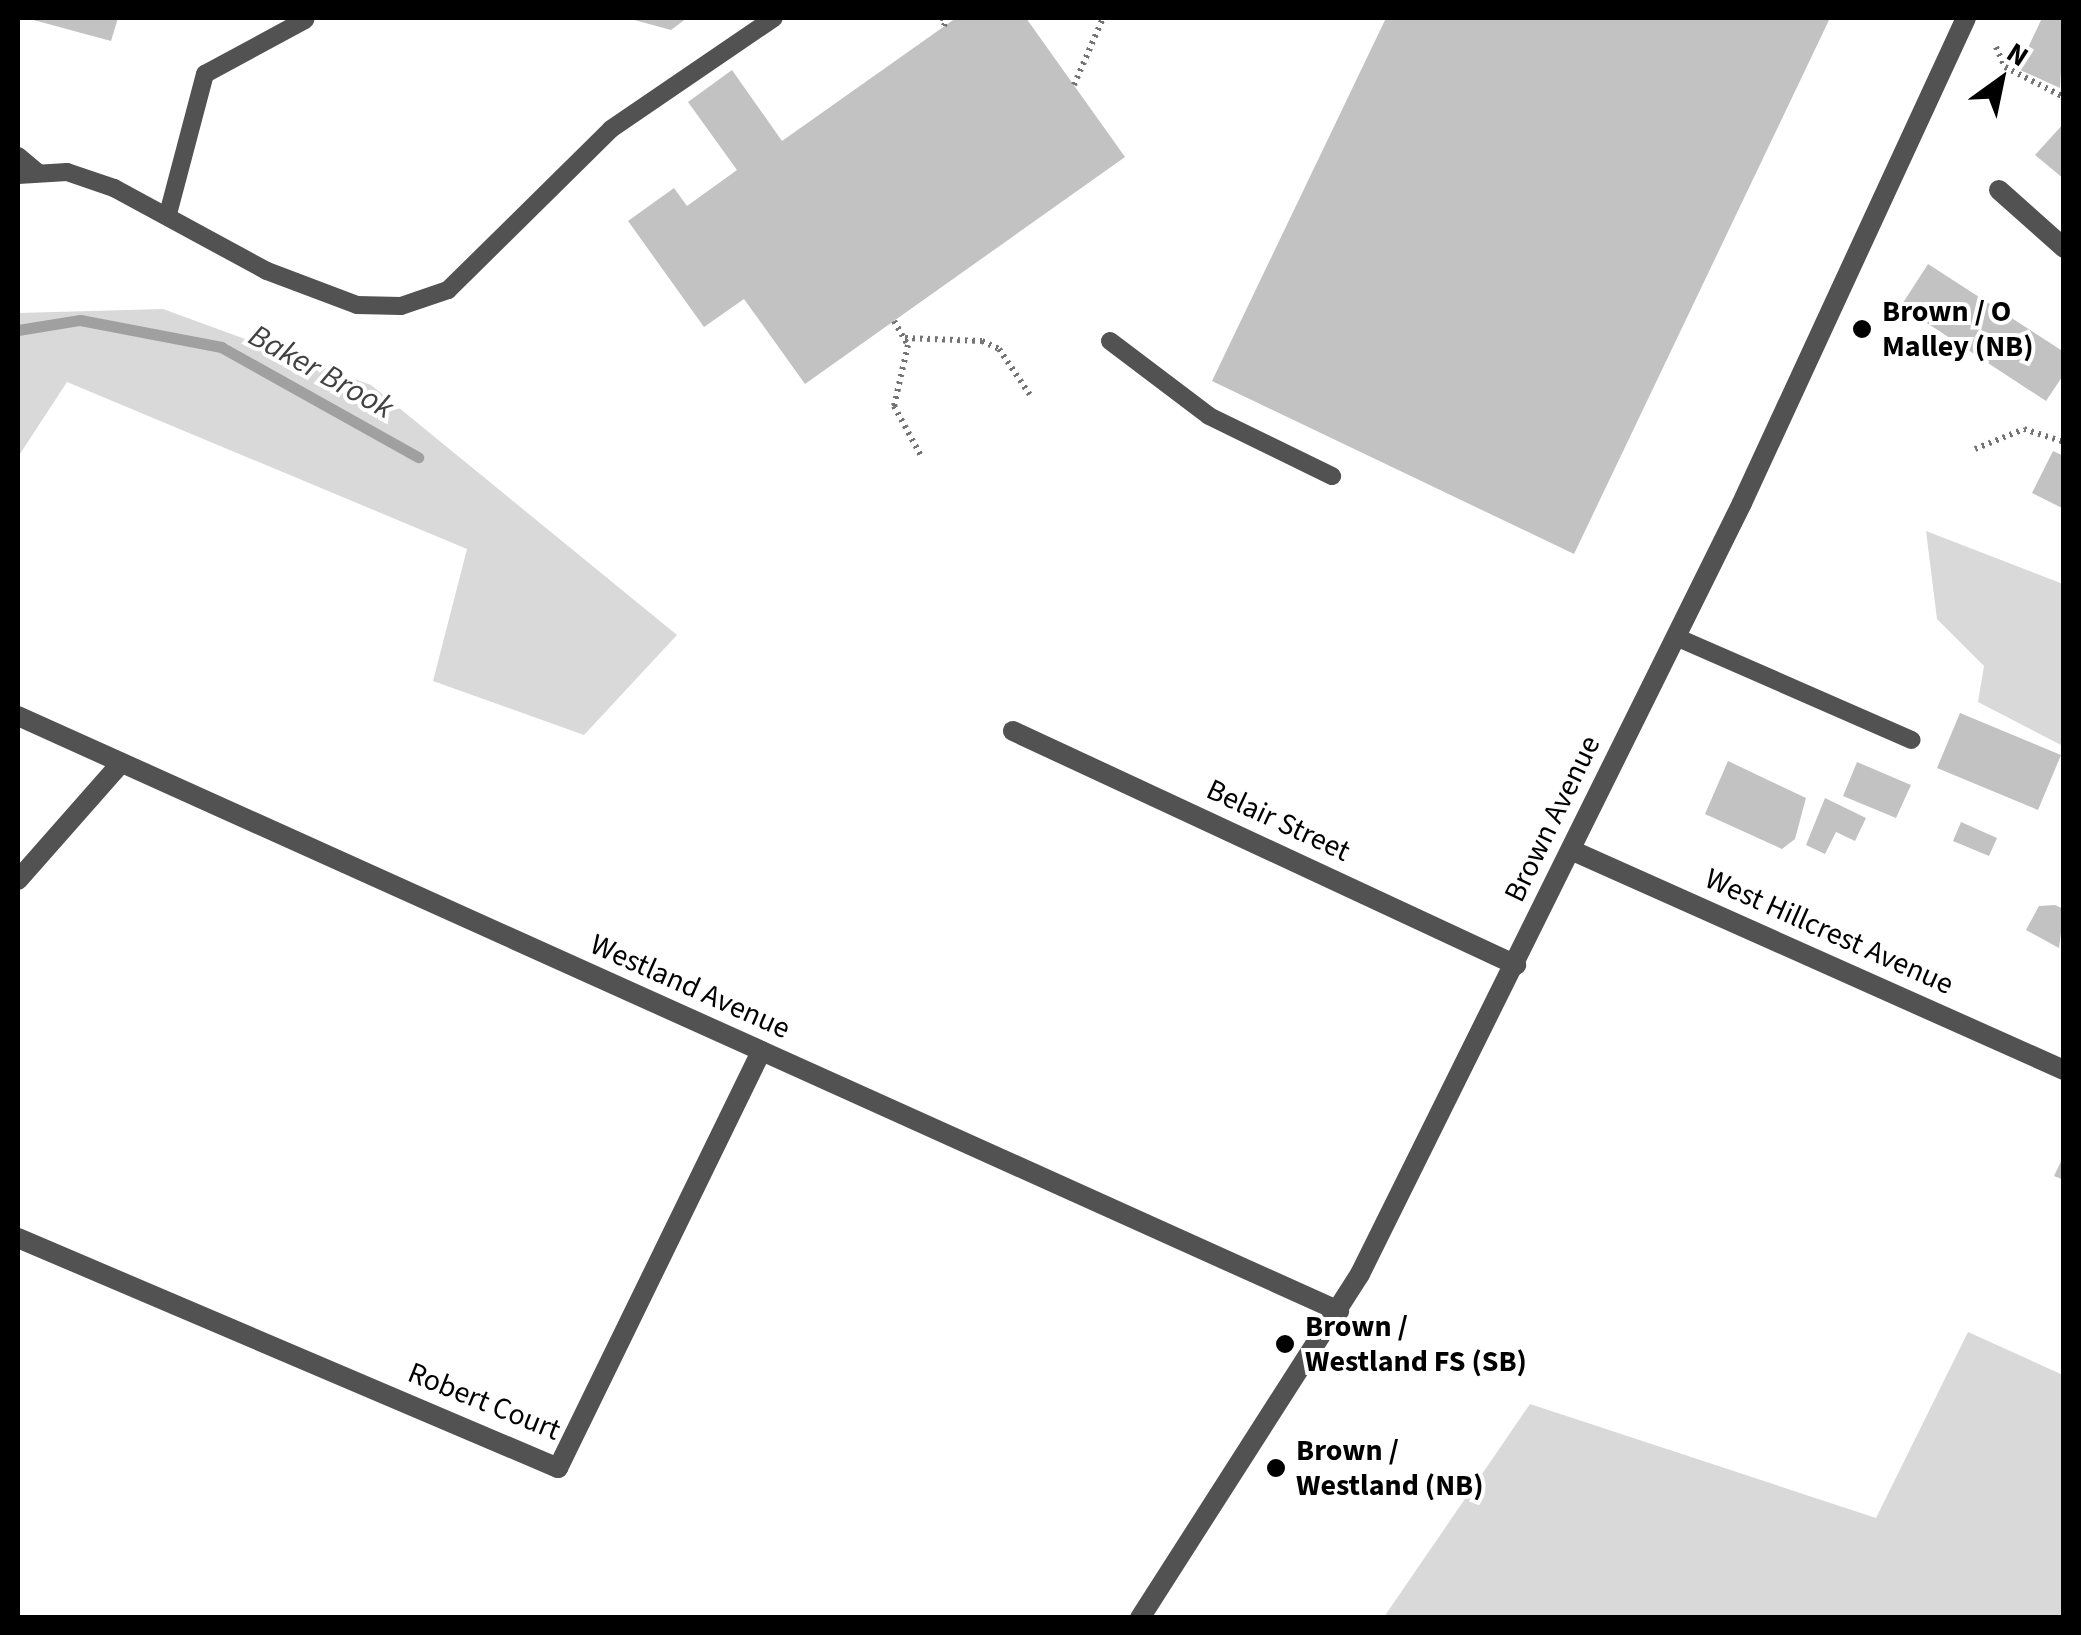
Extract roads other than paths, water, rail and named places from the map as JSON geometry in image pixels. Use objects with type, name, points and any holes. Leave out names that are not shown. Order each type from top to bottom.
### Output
[{"type":"street","name":"Brown Avenue","points":[[1140,1618],[1339,1311],[1516,965],[1676,636],[1966,18]]},
{"type":"street","points":[[1998,190],[2064,248]]},
{"type":"street","name":"Westland Avenue","points":[[18,716],[1339,1311]]},
{"type":"street","name":"Belair Street","points":[[1013,731],[1516,965]]},
{"type":"street","points":[[18,880],[121,763]]},
{"type":"street","name":"West Hillcrest Avenue","points":[[1570,850],[2064,1070]]},
{"type":"street","name":"Robert Court","points":[[18,1238],[558,1468],[762,1052]]},
{"type":"lane","points":[[18,175],[67,172],[168,214],[267,271],[357,305],[401,306],[448,290],[610,129],[774,18]]},
{"type":"lane","points":[[168,214],[205,74],[305,20]]},
{"type":"lane","points":[[18,156],[38,172]]},
{"type":"lane","points":[[1110,341],[1209,416],[1332,476]]},
{"type":"lane","points":[[1676,636],[1912,740]]},
{"type":"waterway","name":"Baker Brook","points":[[18,330],[80,320],[221,347],[418,457]]},
{"type":"place","name":"Brown / O Malley (NB)","points":[[1862,329]]},
{"type":"place","name":"Brown / Westland FS (SB)","points":[[1285,1344]]},
{"type":"place","name":"Brown / Westland (NB)","points":[[1276,1468]]}]
